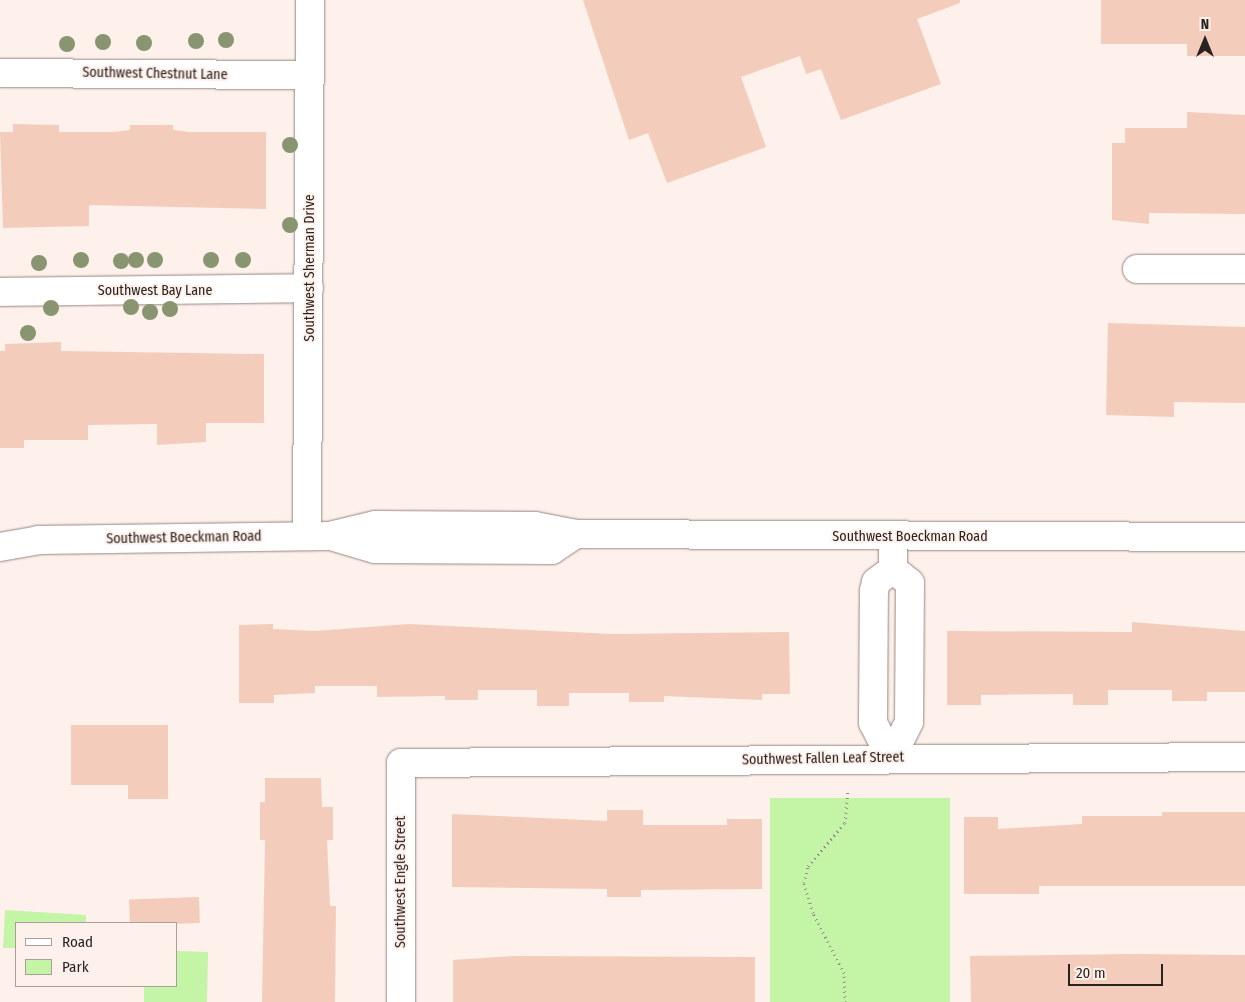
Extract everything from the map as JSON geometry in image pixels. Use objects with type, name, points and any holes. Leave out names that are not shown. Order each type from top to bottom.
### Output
[{"type":"street","name":"Southwest Sherman Drive","points":[[310,0],[309,288],[318,536]]},
{"type":"street","name":"Southwest Chestnut Lane","points":[[0,73],[310,75]]},
{"type":"street","points":[[1136,269],[1245,269]]},
{"type":"street","name":"Southwest Bay Lane","points":[[0,292],[309,288]]},
{"type":"street","name":"Southwest Boeckman Road","points":[[0,530],[19,530],[38,540]]},
{"type":"street","name":"Southwest Boeckman Road","points":[[0,547],[38,540],[318,536],[375,549],[552,550],[576,534],[893,538],[1245,537]]},
{"type":"street","points":[[892,758],[909,722],[910,584],[893,569],[893,538]]},
{"type":"street","points":[[892,758],[873,723],[874,591],[876,582],[893,569]]},
{"type":"street","name":"Southwest Fallen Leaf Street","points":[[401,763],[847,758],[1245,757]]},
{"type":"street","name":"Southwest Engle Street","points":[[401,763],[401,1002]]},
{"type":"path","points":[[845,1002],[844,973],[813,913],[804,883],[808,866],[846,824],[847,758]]},
{"type":"green space","points":[[770,798],[950,798],[950,1002],[770,1002]]},
{"type":"green space","points":[[5,910],[86,915],[86,922],[15,922],[15,948],[3,948]]},
{"type":"green space","points":[[178,951],[208,952],[207,1002],[144,1002],[144,987],[178,987]]},
{"type":"building","points":[[583,0],[960,0],[960,3],[917,19],[941,84],[841,120],[821,69],[806,74],[800,56],[741,77],[766,147],[667,183],[648,133],[629,140]]},
{"type":"building","points":[[1101,0],[1245,0],[1245,56],[1187,56],[1187,44],[1101,44]]},
{"type":"building","points":[[1187,112],[1245,115],[1245,214],[1149,213],[1149,224],[1112,220],[1112,143],[1125,143],[1125,128],[1187,128]]},
{"type":"building","points":[[13,124],[59,125],[59,132],[114,132],[130,130],[130,125],[173,125],[173,130],[189,132],[266,132],[266,209],[89,205],[89,226],[3,228],[0,132],[13,132]]},
{"type":"building","points":[[1108,323],[1245,327],[1245,403],[1174,402],[1174,417],[1106,415]]},
{"type":"building","points":[[61,342],[61,351],[264,354],[264,423],[206,423],[206,442],[157,445],[157,424],[88,425],[88,440],[24,440],[24,448],[0,448],[0,351],[5,351],[5,344]]},
{"type":"building","points":[[1132,622],[1245,631],[1245,692],[1207,692],[1207,701],[1172,701],[1172,690],[1108,690],[1108,705],[1073,705],[1073,694],[981,695],[981,705],[947,705],[947,631],[1132,632]]},
{"type":"building","points":[[273,624],[273,629],[315,631],[409,624],[612,634],[789,632],[790,694],[762,694],[762,700],[664,696],[664,702],[629,702],[629,693],[569,693],[569,706],[537,706],[537,690],[478,690],[478,700],[445,700],[445,696],[377,697],[377,686],[315,686],[315,693],[274,695],[274,703],[239,703],[239,625]]},
{"type":"building","points":[[71,725],[168,725],[168,799],[128,799],[128,785],[71,785]]},
{"type":"building","points":[[265,778],[321,778],[322,807],[333,807],[333,840],[327,840],[330,906],[336,906],[335,1002],[262,1002],[265,840],[260,840],[260,802],[265,802]]},
{"type":"building","points":[[607,810],[643,810],[643,825],[727,825],[727,819],[762,819],[762,889],[641,890],[641,897],[607,897],[607,889],[452,887],[452,814],[607,821]]},
{"type":"building","points":[[1162,812],[1245,812],[1245,886],[1039,886],[1039,894],[964,894],[964,817],[998,817],[998,829],[1082,824],[1082,816],[1162,816]]},
{"type":"building","points":[[199,897],[200,923],[130,922],[129,899]]},
{"type":"building","points":[[1245,955],[1245,1002],[971,1002],[970,956]]},
{"type":"building","points":[[514,956],[755,957],[755,1002],[453,1002],[453,960]]}]
